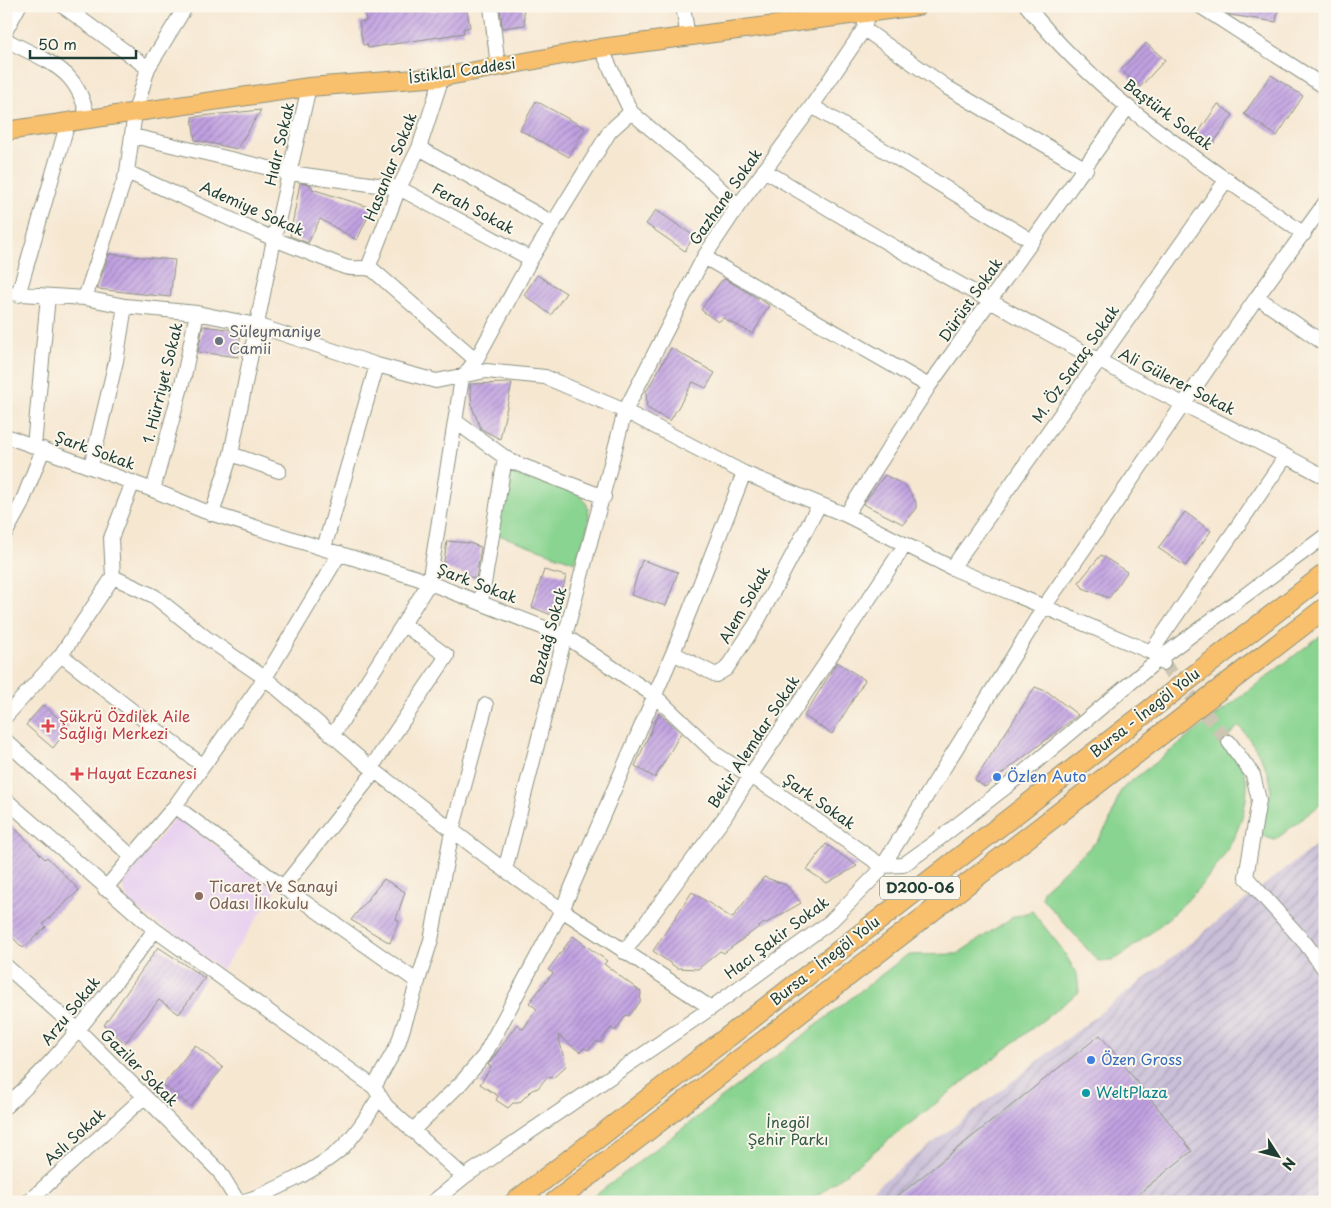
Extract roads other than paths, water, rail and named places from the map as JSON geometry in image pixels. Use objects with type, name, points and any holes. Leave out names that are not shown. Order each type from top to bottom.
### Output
[{"type":"highway","name":"Bursa - İnegöl Yolu","points":[[515,1202],[1325,574]]},
{"type":"highway","name":"Bursa - İnegöl Yolu","points":[[555,1202],[1325,608]]},
{"type":"main road","name":"İstiklal Caddesi","points":[[6,130],[88,120],[309,87],[442,77],[601,48],[688,38],[869,9],[918,6]]},
{"type":"street","points":[[6,30],[19,6]]},
{"type":"street","points":[[63,6],[148,68]]},
{"type":"street","points":[[85,298],[127,172],[135,112],[148,68],[186,6]]},
{"type":"street","points":[[491,6],[498,67]]},
{"type":"street","points":[[683,6],[688,38]]},
{"type":"street","name":"Baştürk Sokak","points":[[1027,6],[1068,52],[1127,108],[1304,234]]},
{"type":"street","points":[[1200,6],[1325,87]]},
{"type":"street","name":"Gazhane Sokak","points":[[625,411],[704,257],[738,206],[812,106],[864,29],[869,9]]},
{"type":"street","points":[[864,29],[948,88],[1086,169]]},
{"type":"street","points":[[6,40],[66,72],[77,85],[85,100],[88,120]]},
{"type":"street","points":[[601,48],[631,112],[710,179],[738,206]]},
{"type":"street","name":"Hasanlar Sokak","points":[[367,268],[399,188],[419,148],[442,77]]},
{"type":"street","name":"Hıdır Sokak","points":[[212,514],[231,454],[274,239],[309,87]]},
{"type":"street","points":[[812,106],[1032,241]]},
{"type":"street","name":"Dürüst Sokak","points":[[846,515],[989,300],[1086,169],[1127,108]]},
{"type":"street","points":[[332,735],[429,583],[462,378],[476,360],[531,259],[610,131],[631,112]]},
{"type":"street","points":[[68,122],[12,294],[85,298],[125,306],[197,313],[256,325],[378,365],[436,381],[462,378],[486,371],[545,377],[625,411],[744,473],[846,515],[952,568],[1158,658]]},
{"type":"street","points":[[133,136],[290,173],[399,188]]},
{"type":"street","points":[[419,148],[553,223]]},
{"type":"street","name":"Ali Gülerer Sokak","points":[[764,170],[867,232],[1098,360],[1185,403],[1325,478]]},
{"type":"street","name":"Ademiye Sokak","points":[[127,172],[274,239],[345,267],[356,270],[367,268]]},
{"type":"street","name":"M. Öz Saraç Sokak","points":[[952,568],[1227,179]]},
{"type":"street","name":"Ferah Sokak","points":[[399,188],[531,259]]},
{"type":"street","name":"Hacı Şakir Sokak","points":[[433,1202],[464,1177],[711,1008],[830,922],[882,866],[1044,607],[1256,297],[1325,203]]},
{"type":"street","points":[[704,257],[930,386]]},
{"type":"street","points":[[367,268],[476,360]]},
{"type":"street","points":[[6,532],[22,505],[39,447],[48,296]]},
{"type":"street","points":[[1256,297],[1325,344]]},
{"type":"street","points":[[90,466],[116,362],[125,306]]},
{"type":"street","name":"1. Hürriyet Sokak","points":[[153,490],[184,376],[197,313]]},
{"type":"street","points":[[324,548],[378,365]]},
{"type":"street","name":"Bozdağ Sokak","points":[[505,870],[625,411]]},
{"type":"street","points":[[455,421],[505,458],[604,497]]},
{"type":"street","name":"Şark Sokak","points":[[6,436],[133,482],[212,514],[340,553],[429,583],[565,636],[655,696],[717,755],[882,866]]},
{"type":"street","points":[[231,454],[279,471]]},
{"type":"street","points":[[1158,658],[1286,456]]},
{"type":"street","points":[[481,602],[505,458]]},
{"type":"street","points":[[412,1130],[461,1084],[484,1056],[562,910],[673,653],[744,473]]},
{"type":"street","points":[[6,716],[61,655],[113,577],[111,538],[133,482]]},
{"type":"street","name":"Alem Sokak","points":[[673,653],[716,674],[726,669],[756,624],[820,505]]},
{"type":"street","points":[[882,866],[903,865],[931,845],[1006,787],[1158,658],[1325,536]]},
{"type":"street","name":"Bekir Alemdar Sokak","points":[[624,952],[724,818],[750,776],[906,544]]},
{"type":"street","points":[[105,889],[175,806],[265,678],[340,553]]},
{"type":"street","points":[[113,577],[154,596],[205,637],[265,678],[373,769],[452,831],[562,910],[711,1008]]},
{"type":"street","points":[[283,887],[373,769],[447,656],[403,624]]},
{"type":"street","points":[[61,655],[203,766]]},
{"type":"street","points":[[239,1202],[257,1198],[316,1166],[343,1146],[364,1123],[398,1044],[431,940],[452,831],[486,705]]},
{"type":"street","points":[[6,741],[132,857]]},
{"type":"street","points":[[1229,742],[1253,775],[1259,800],[1246,877],[1306,944],[1325,970]]},
{"type":"street","points":[[6,800],[105,889],[155,930],[377,1092],[386,1106],[464,1177]]},
{"type":"street","points":[[175,806],[283,887],[418,982]]},
{"type":"street","name":"Arzu Sokak","points":[[6,1106],[26,1088],[79,1031],[155,930]]},
{"type":"street","name":"Gaziler Sokak","points":[[6,966],[79,1031],[219,1171],[239,1202]]},
{"type":"street","name":"Aslı Sokak","points":[[28,1202],[144,1097]]},
{"type":"tunnel","points":[[1163,663],[1229,742]]},
{"type":"place","name":"Süleymaniye Camii","points":[[219,341]]},
{"type":"place","name":"Şükrü Özdilek Aile Sağlığı Merkezi","points":[[48,726]]},
{"type":"place","name":"Hayat Eczanesi","points":[[77,774]]},
{"type":"place","name":"Özlen Auto","points":[[997,777]]},
{"type":"place","name":"Ticaret Ve Sanayi Odası İlkokulu","points":[[199,896]]},
{"type":"place","name":"Özen Gross","points":[[1091,1060]]},
{"type":"place","name":"WeltPlaza","points":[[1086,1093]]},
{"type":"park label","name":"İnegöl Şehir Parkı","points":[[788,1132]]}]
